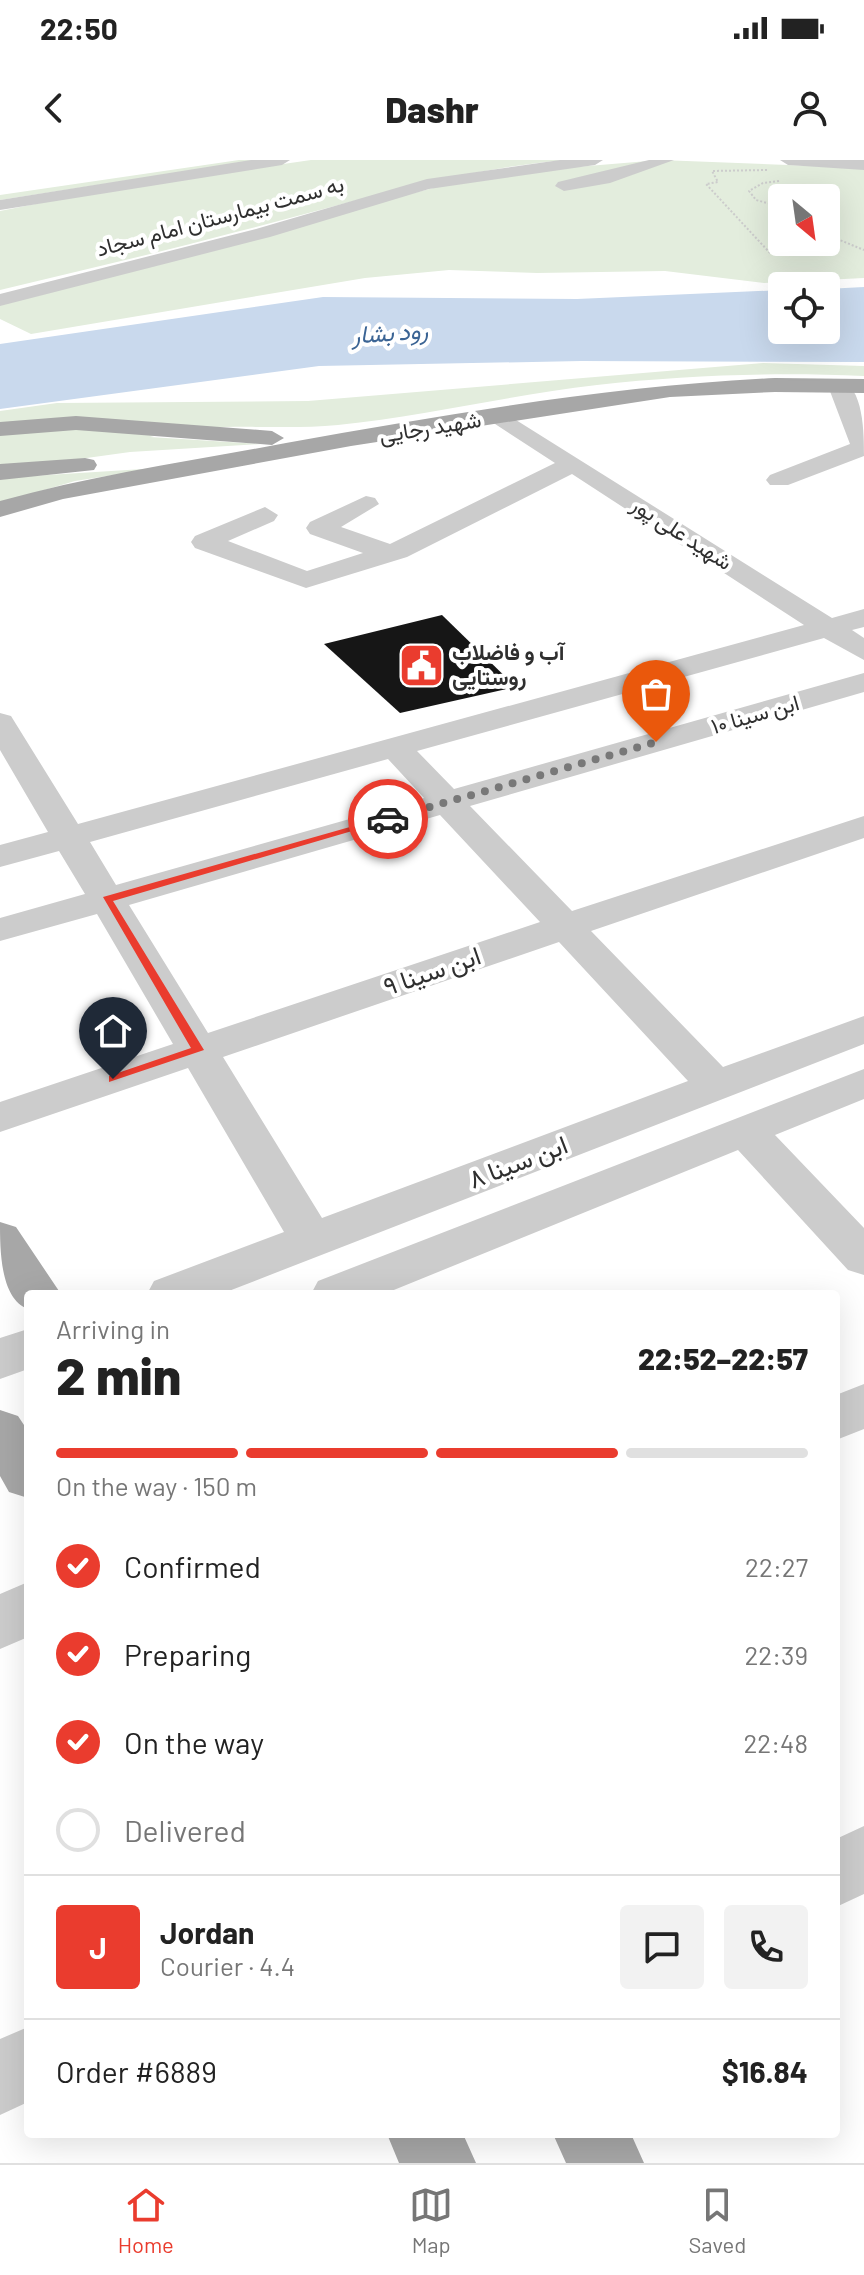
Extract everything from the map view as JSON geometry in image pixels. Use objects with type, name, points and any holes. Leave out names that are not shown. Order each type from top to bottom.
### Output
[{"type":"main road","name":"شهید رجایی","points":[[0,509],[60,492],[334,442],[670,390],[864,386]]},
{"type":"main road","points":[[0,429],[76,423],[334,442]]},
{"type":"main road","points":[[0,472],[334,442]]},
{"type":"main road","points":[[0,1239],[34,1290]]},
{"type":"main road","points":[[0,1431],[24,1470]]},
{"type":"main road","points":[[424,2138],[440,2163]]},
{"type":"main road","points":[[591,2138],[608,2163]]},
{"type":"street","points":[[0,190],[208,160]]},
{"type":"street","points":[[0,205],[282,160]]},
{"type":"street","name":"به سمت بیمارستان امام سجاد","points":[[0,300],[263,233],[427,184],[595,160]]},
{"type":"street","points":[[551,188],[604,179],[666,160]]},
{"type":"street","points":[[788,160],[864,165]]},
{"type":"street","points":[[779,480],[864,447],[839,386]]},
{"type":"street","name":"شهید علی پور","points":[[500,417],[864,651]]},
{"type":"street","points":[[265,515],[205,542],[306,580],[390,553],[573,464]]},
{"type":"street","points":[[366,504],[319,528],[390,553]]},
{"type":"street","points":[[0,856],[864,618]]},
{"type":"street","name":"ابن سینا ۱۰","points":[[0,930],[864,682]]},
{"type":"street","points":[[0,723],[313,1241]]},
{"type":"street","points":[[394,746],[716,1085]]},
{"type":"street","name":"ابن سینا ۹","points":[[0,1117],[864,826]]},
{"type":"street","name":"ابن سینا ۸","points":[[182,1290],[864,1029]]},
{"type":"street","name":"ابن سینا ۸","points":[[345,1290],[864,1083]]},
{"type":"street","points":[[745,1130],[864,1258]]},
{"type":"street","points":[[0,1359],[24,1350]]},
{"type":"street","points":[[840,1417],[864,1405]]},
{"type":"street","points":[[0,1623],[24,1609]]},
{"type":"street","points":[[840,1873],[864,1858]]},
{"type":"street","points":[[0,2080],[24,2064]]},
{"type":"path","points":[[767,170],[712,171],[718,182],[706,184],[768,251]]},
{"type":"path","points":[[768,203],[756,200],[749,191],[763,183],[791,180]]},
{"type":"path","points":[[840,240],[864,250]]},
{"type":"green space","points":[[239,160],[259,160],[0,200],[0,195]]},
{"type":"green space","points":[[311,160],[568,160],[442,179],[0,290],[0,211],[111,189]]},
{"type":"green space","points":[[660,160],[864,168],[864,278],[840,279],[840,272],[768,272],[768,283],[764,283],[665,271],[537,273],[449,270],[365,278],[31,334],[0,319],[0,301],[437,187],[564,168]]},
{"type":"green space","points":[[763,363],[864,366],[864,376],[730,375],[597,385],[338,425],[220,427],[173,432],[150,437],[262,444],[130,452],[0,470],[0,411],[57,403],[308,401]]},
{"type":"green space","points":[[159,468],[75,481],[0,503],[0,478]]},
{"type":"water","name":"رود بشار","points":[[864,287],[864,362],[581,361],[319,366],[0,409],[0,344],[323,297],[577,299],[768,291],[768,344],[840,344],[840,288]]},
{"type":"building","name":"آب و فاضلاب روستایی","points":[[442,615],[516,687],[400,713],[324,644]]},
{"type":"way so far","points":[[388,819],[656,742]]},
{"type":"place","name":"آب و فاضلاب روستایی","points":[[421,665]]},
{"type":"route","points":[[113,1079],[198,1050],[107,900],[388,819]]}]
